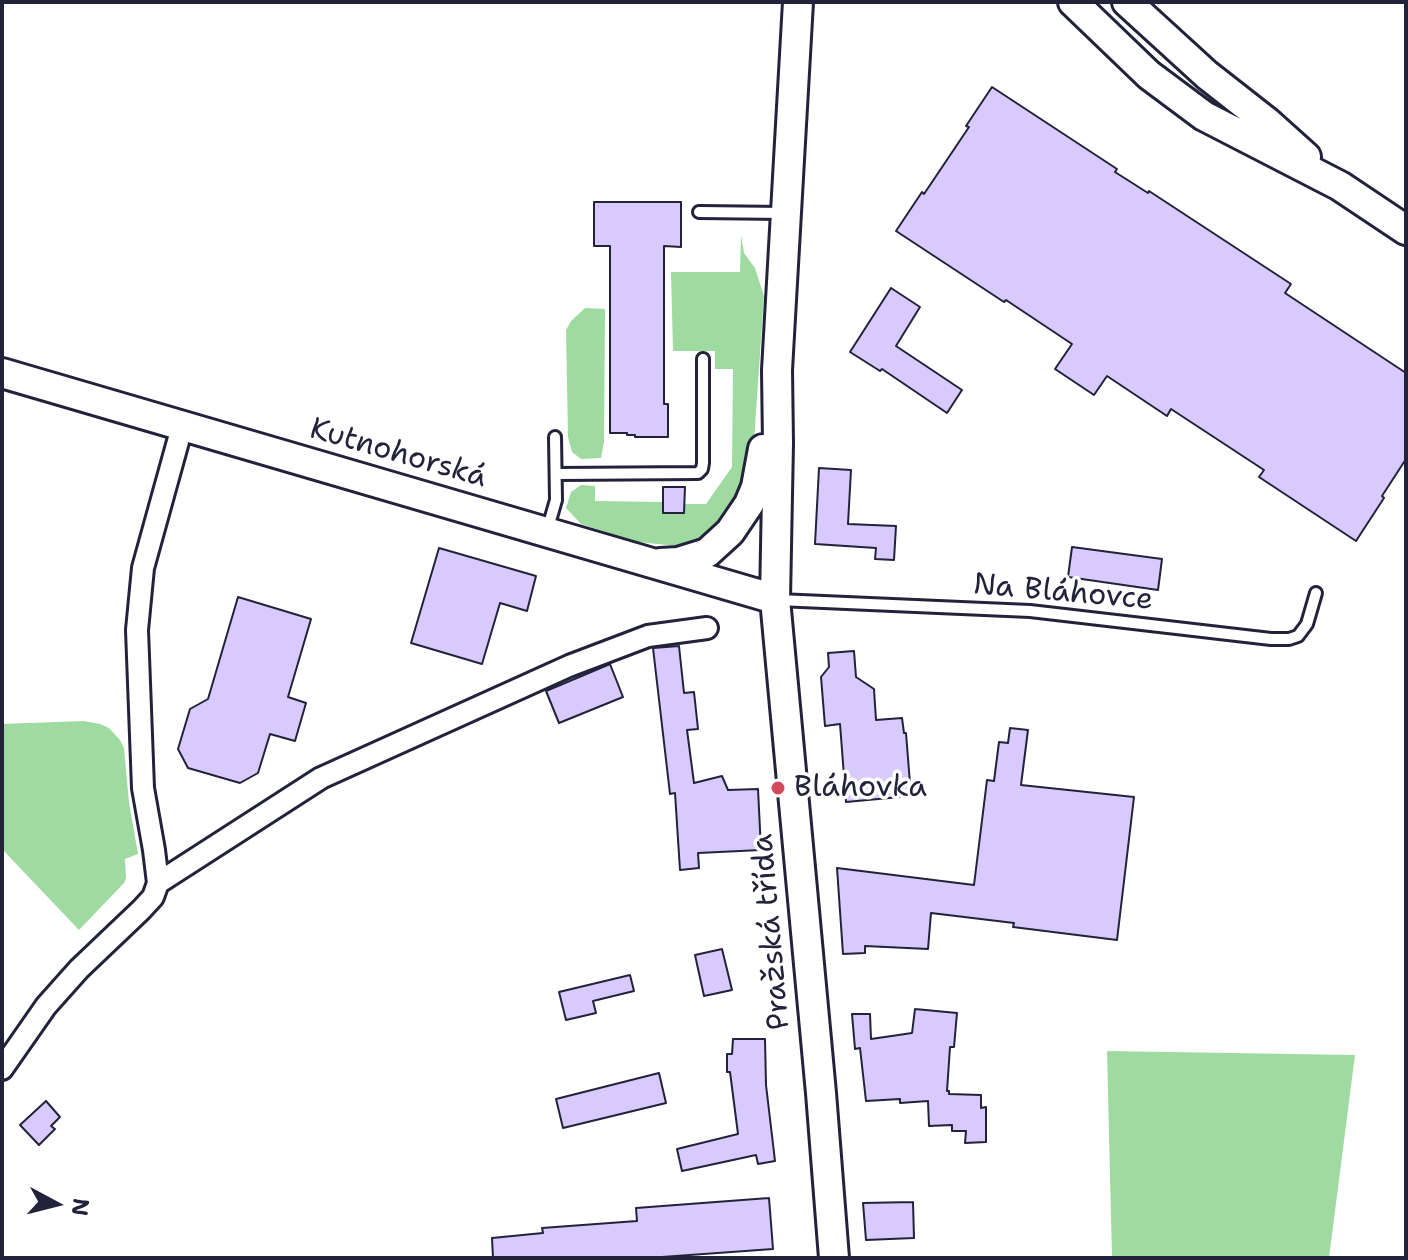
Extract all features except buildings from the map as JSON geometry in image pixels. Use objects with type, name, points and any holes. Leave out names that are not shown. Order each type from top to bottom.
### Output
[{"type":"main road","points":[[638,559],[664,563],[693,559],[707,553],[740,520],[759,478],[777,370],[798,2]]},
{"type":"main road","points":[[1073,2],[1149,75],[1204,116],[1340,186],[1406,230]]},
{"type":"main road","points":[[1127,2],[1207,75],[1340,186]]},
{"type":"main road","name":"Pražská třída","points":[[777,370],[775,599],[834,1258]]},
{"type":"main road","name":"Kutnohorská","points":[[2,373],[775,599]]},
{"type":"street","points":[[2,1069],[46,1006],[153,897],[158,883],[143,788],[137,630],[143,568],[182,427]]},
{"type":"street","points":[[158,883],[321,778],[569,666],[648,636],[707,628]]},
{"type":"lane","points":[[699,212],[786,213]]},
{"type":"lane","points":[[557,474],[698,473],[703,463],[703,359]]},
{"type":"lane","points":[[547,533],[556,500],[555,437]]},
{"type":"lane","name":"Na Bláhovce","points":[[775,599],[1030,611],[1289,639],[1298,636],[1307,624],[1316,593]]},
{"type":"green space","points":[[741,235],[744,253],[755,268],[764,296],[754,441],[750,465],[733,509],[711,535],[697,543],[678,546],[638,542],[581,524],[566,508],[571,492],[581,485],[595,486],[595,501],[664,502],[684,513],[684,504],[706,504],[732,467],[733,369],[715,369],[715,351],[673,351],[671,272],[740,272]]},
{"type":"green space","points":[[585,308],[605,309],[604,442],[601,458],[581,459],[572,452],[568,437],[566,330]]},
{"type":"green space","points":[[84,721],[109,728],[124,748],[138,854],[125,859],[124,883],[79,930],[2,849],[2,724]]},
{"type":"green space","points":[[1107,1051],[1355,1055],[1329,1258],[1112,1258]]},
{"type":"place","name":"Bláhovka","points":[[778,788]]}]
